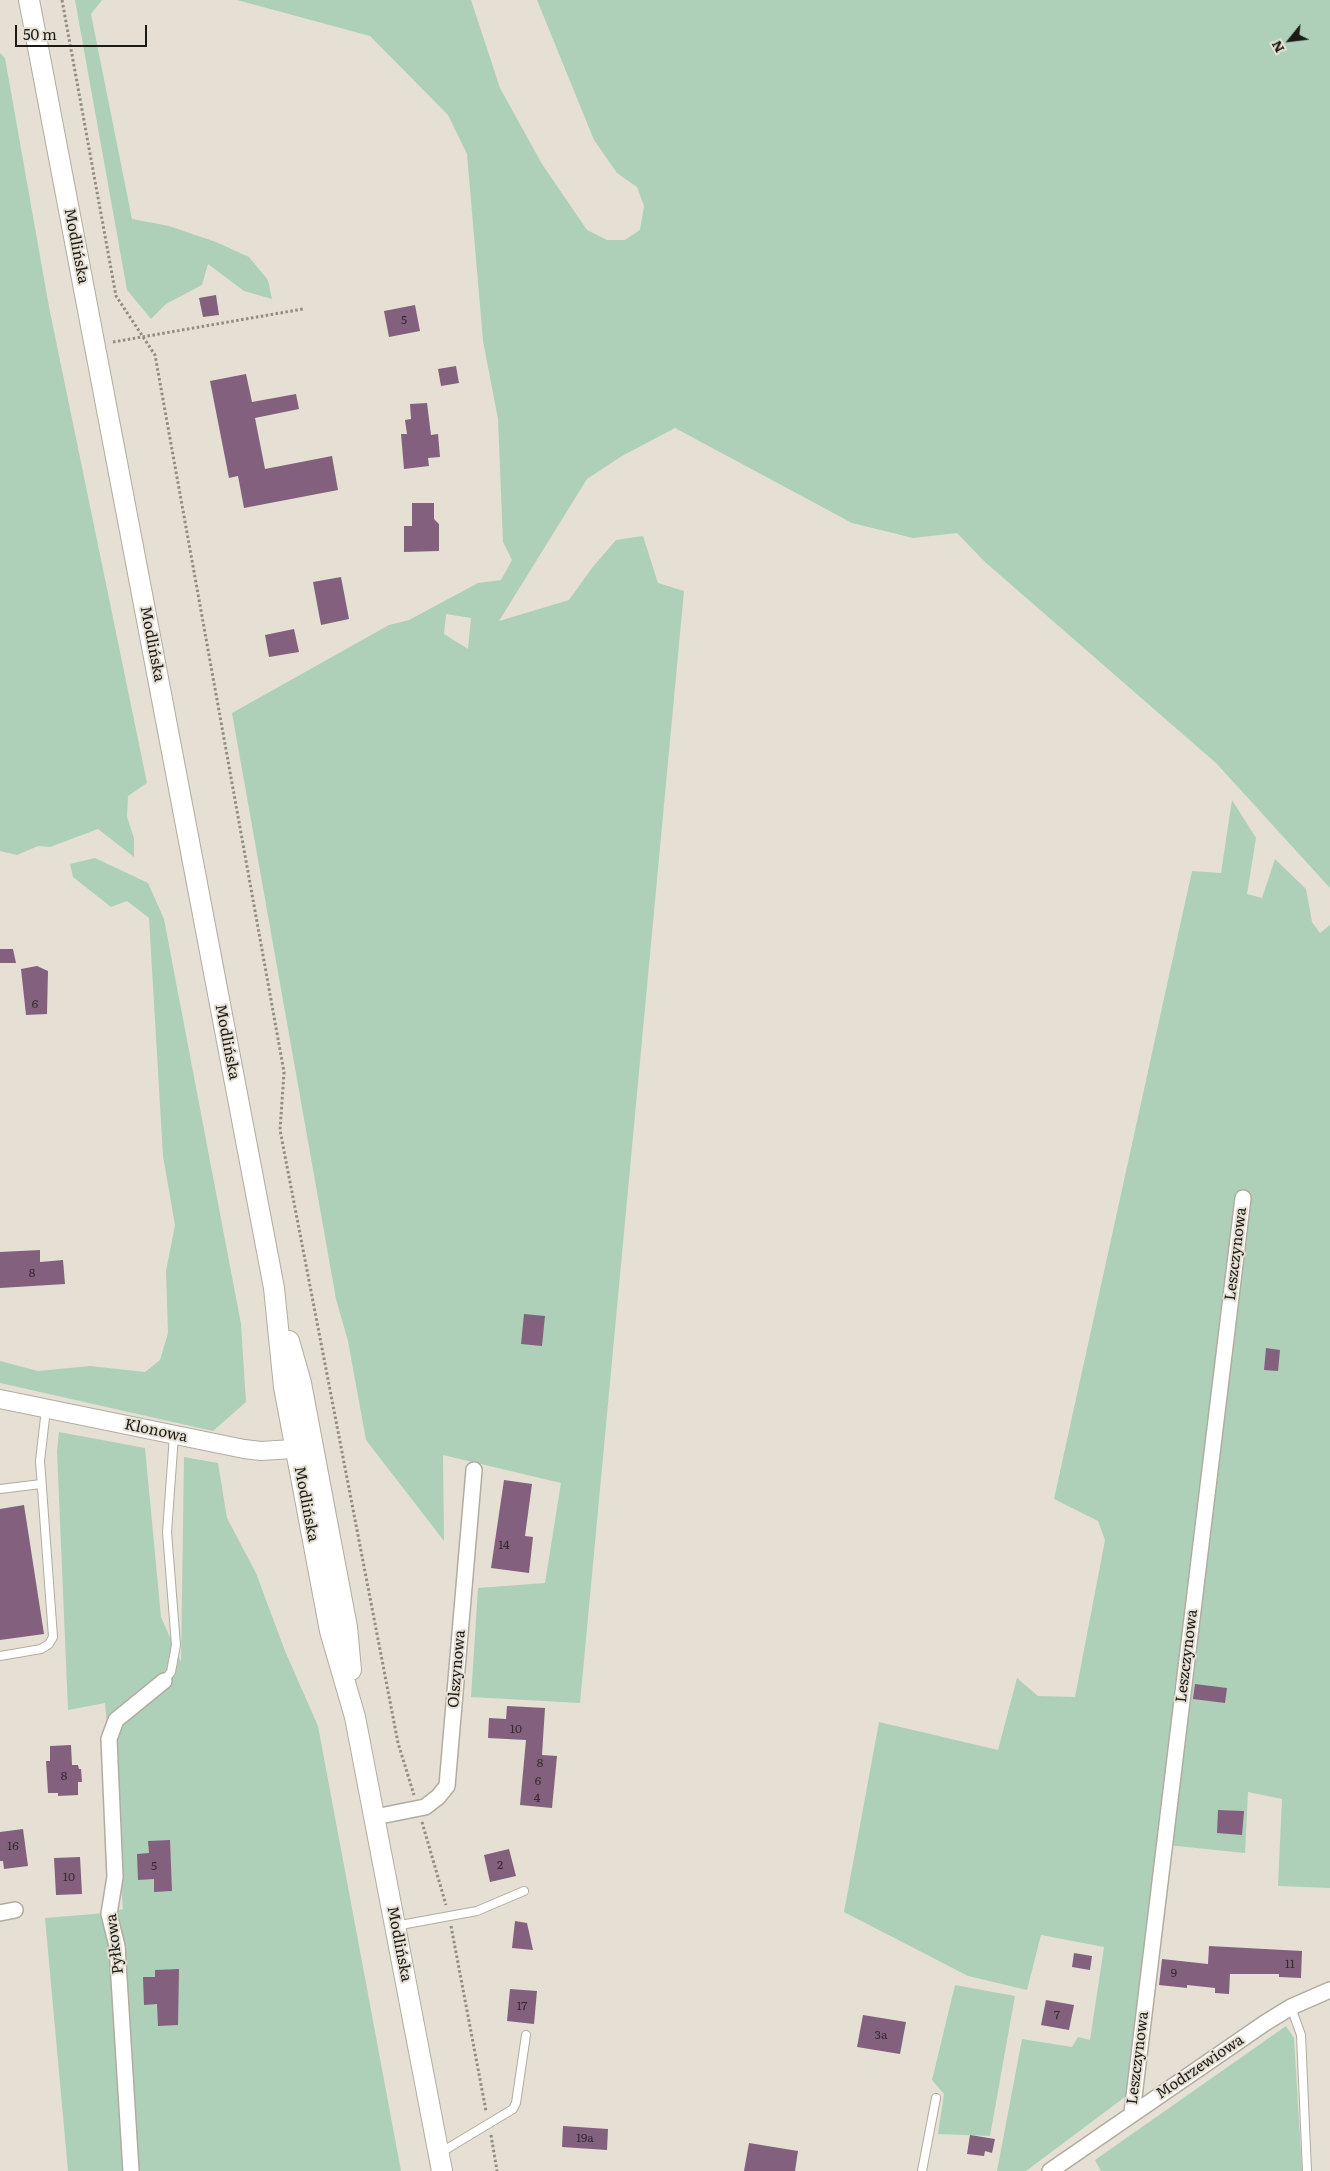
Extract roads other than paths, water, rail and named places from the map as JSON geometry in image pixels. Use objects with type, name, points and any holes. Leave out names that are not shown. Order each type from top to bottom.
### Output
[{"type":"main road","name":"Modlińska","points":[[29,0],[274,1288],[284,1387],[304,1448],[347,1627],[355,1717],[440,2163]]},
{"type":"street","name":"Leszczynowa","points":[[1132,2113],[1242,1198]]},
{"type":"street","name":"Klonowa","points":[[0,1399],[174,1436],[261,1451],[304,1448]]},
{"type":"street","name":"Olszynowa","points":[[375,1817],[425,1807],[438,1797],[447,1786],[474,1470]]},
{"type":"street","name":"Pyłkowa","points":[[131,2171],[117,1946],[109,1914],[115,1877],[109,1739],[116,1720],[164,1681]]},
{"type":"street","name":"Modrzewiowa","points":[[1050,2171],[1132,2113],[1291,2007],[1330,1990]]},
{"type":"lane","points":[[0,1656],[41,1650],[53,1637],[40,1452],[46,1409]]},
{"type":"lane","points":[[164,1681],[171,1672],[176,1645],[167,1532],[174,1436]]},
{"type":"lane","points":[[0,1489],[41,1484]]},
{"type":"lane","points":[[395,1926],[449,1918],[477,1911],[524,1891]]},
{"type":"lane","points":[[1291,2007],[1300,2035],[1307,2171]]},
{"type":"lane","points":[[440,2163],[510,2112],[516,2103],[526,2035]]},
{"type":"lane","points":[[922,2171],[936,2098]]}]
